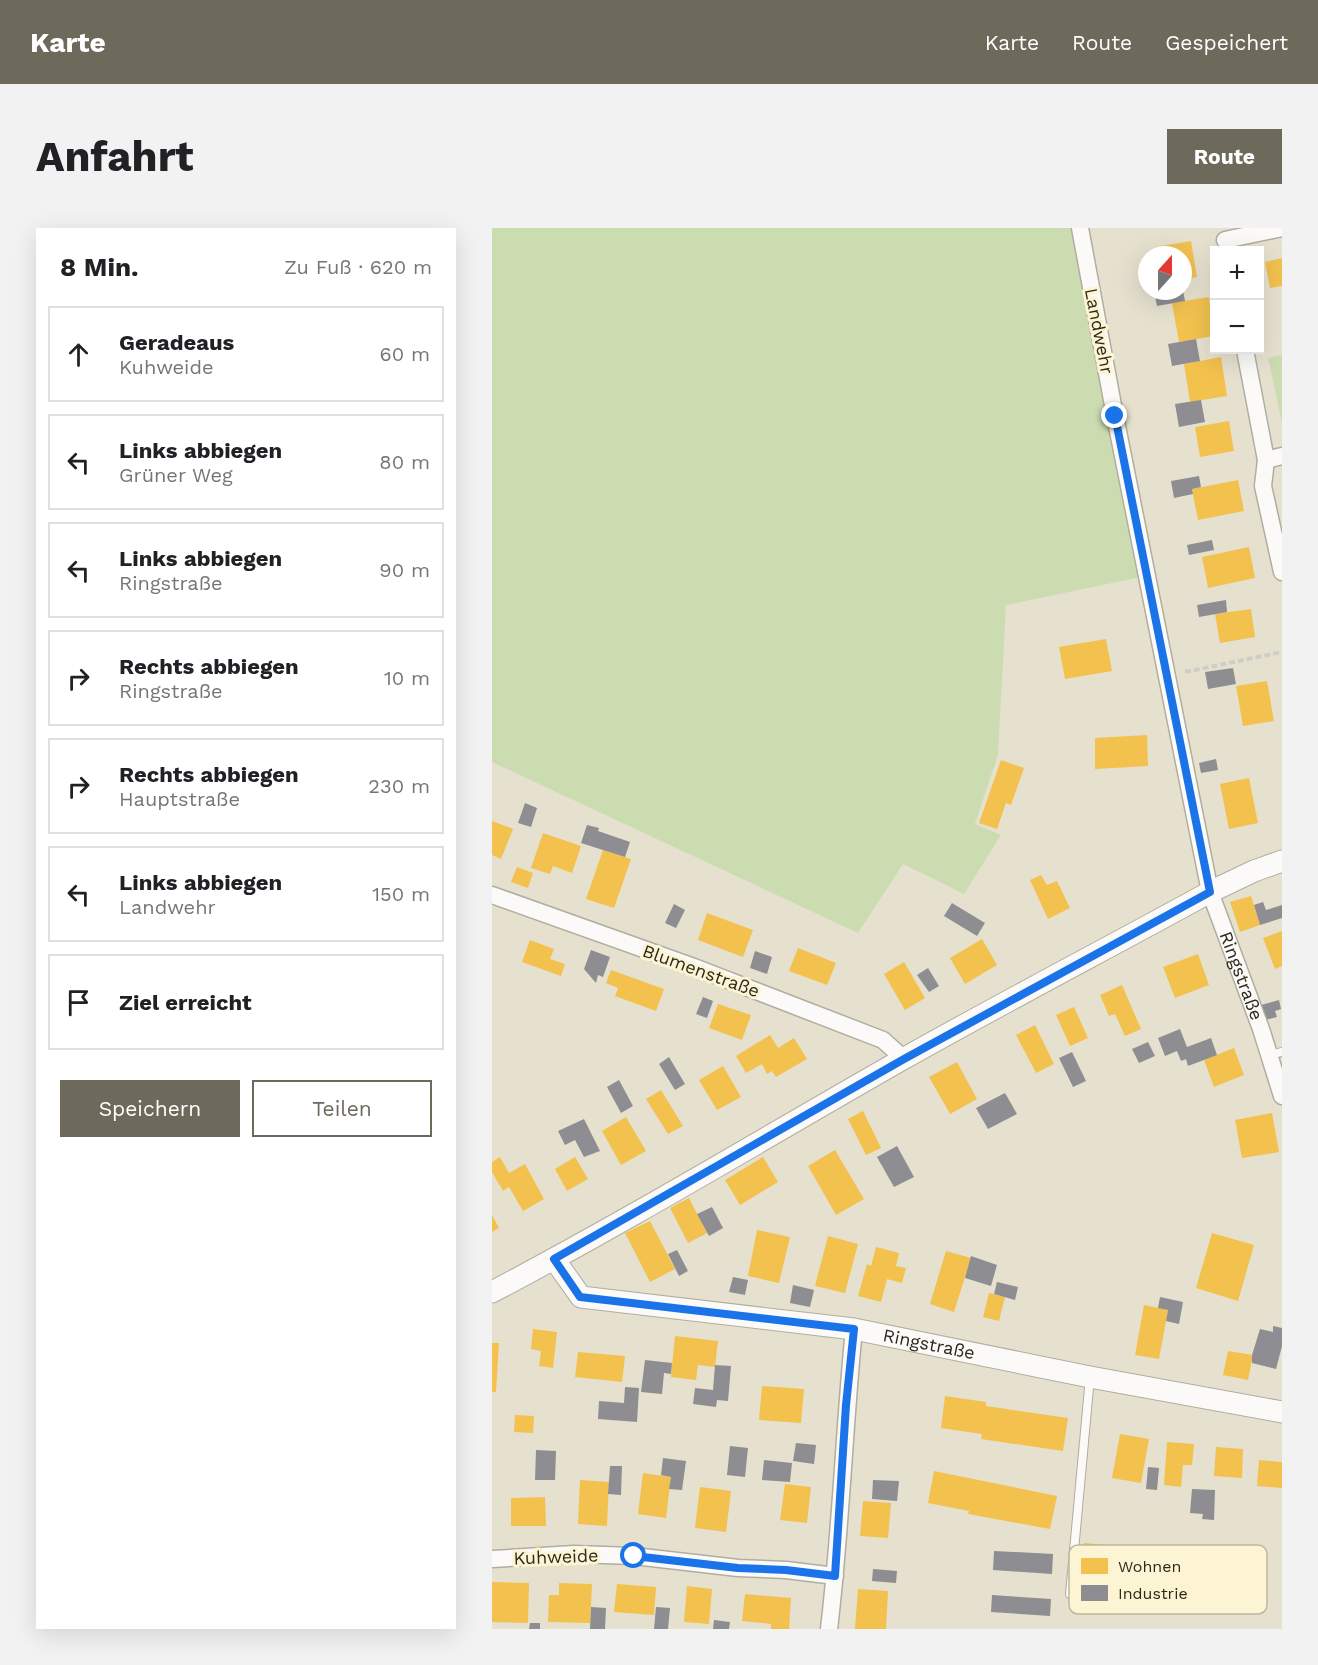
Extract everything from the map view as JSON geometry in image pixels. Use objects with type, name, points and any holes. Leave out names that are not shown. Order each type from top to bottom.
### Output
[{"type":"street","name":"Landwehr","points":[[1080,228],[1210,892]]},
{"type":"street","points":[[1225,240],[1282,228]]},
{"type":"street","points":[[1246,354],[1274,458],[1263,486],[1282,572]]},
{"type":"street","points":[[492,1292],[904,1059],[1210,892],[1254,871],[1282,861]]},
{"type":"street","name":"Ringstraße","points":[[1210,892],[1276,1053],[1282,1096]]},
{"type":"street","name":"Blumenstraße","points":[[492,895],[715,975],[883,1040],[904,1059]]},
{"type":"street","name":"Ringstraße","points":[[554,1259],[580,1297],[854,1329],[1090,1377],[1282,1412]]},
{"type":"street","points":[[829,1629],[854,1329]]},
{"type":"street","name":"Kuhweide","points":[[492,1559],[574,1554],[634,1556],[835,1576]]},
{"type":"lane","points":[[1075,1545],[1090,1377]]},
{"type":"path","points":[[1167,676],[1282,652]]},
{"type":"green space","points":[[492,228],[1074,228],[1141,577],[1006,605],[998,755],[975,824],[1001,835],[964,894],[903,864],[858,933],[492,762]]},
{"type":"green space","points":[[1282,355],[1282,423],[1268,358]]},
{"type":"building: Wohnen","points":[[1191,241],[1192,246],[1161,246]]},
{"type":"building: Wohnen","points":[[1192,247],[1197,277],[1192,278]]},
{"type":"building: Wohnen","points":[[1282,258],[1282,286],[1270,288],[1265,262]]},
{"type":"building: Wohnen","points":[[1209,297],[1210,337],[1179,342],[1172,303]]},
{"type":"building: Wohnen","points":[[1221,357],[1227,396],[1190,402],[1184,364]]},
{"type":"building: Wohnen","points":[[1229,421],[1234,451],[1200,457],[1195,427]]},
{"type":"building: Wohnen","points":[[1238,480],[1244,511],[1198,520],[1192,489]]},
{"type":"building: Wohnen","points":[[1249,547],[1255,578],[1208,588],[1202,557]]},
{"type":"building: Wohnen","points":[[1251,609],[1255,637],[1220,643],[1215,614]]},
{"type":"building: Wohnen","points":[[1106,639],[1112,671],[1065,679],[1059,647]]},
{"type":"building: Wohnen","points":[[1267,681],[1274,721],[1243,726],[1236,686]]},
{"type":"building: Wohnen","points":[[1147,735],[1148,766],[1095,769],[1095,738]]},
{"type":"building: Wohnen","points":[[1001,760],[1024,768],[1011,805],[1006,803],[997,829],[979,823]]},
{"type":"building: Wohnen","points":[[1249,778],[1258,823],[1229,829],[1220,784]]},
{"type":"building: Wohnen","points":[[492,821],[513,829],[501,859],[492,855]]},
{"type":"building: Wohnen","points":[[543,833],[581,846],[572,873],[553,866],[550,874],[531,868]]},
{"type":"building: Wohnen","points":[[603,850],[631,859],[614,908],[586,899]]},
{"type":"building: Wohnen","points":[[517,867],[533,873],[528,888],[511,882]]},
{"type":"building: Wohnen","points":[[1041,875],[1047,885],[1057,881],[1070,908],[1048,919],[1030,880]]},
{"type":"building: Wohnen","points":[[1251,896],[1260,925],[1240,932],[1230,902]]},
{"type":"building: Wohnen","points":[[707,913],[753,930],[743,957],[698,940]]},
{"type":"building: Wohnen","points":[[1282,931],[1282,966],[1275,969],[1263,938]]},
{"type":"building: Wohnen","points":[[982,939],[997,965],[965,984],[950,958]]},
{"type":"building: Wohnen","points":[[530,940],[554,949],[550,959],[565,964],[561,976],[522,962]]},
{"type":"building: Wohnen","points":[[798,948],[836,963],[827,985],[789,971]]},
{"type":"building: Wohnen","points":[[1198,954],[1209,985],[1175,998],[1163,967]]},
{"type":"building: Wohnen","points":[[904,962],[925,998],[905,1010],[884,974]]},
{"type":"building: Wohnen","points":[[611,970],[664,989],[656,1011],[615,996],[618,988],[606,983]]},
{"type":"building: Wohnen","points":[[1122,985],[1141,1029],[1125,1036],[1115,1014],[1109,1016],[1100,995]]},
{"type":"building: Wohnen","points":[[718,1004],[751,1015],[742,1040],[709,1028]]},
{"type":"building: Wohnen","points":[[1074,1007],[1088,1038],[1070,1046],[1056,1015]]},
{"type":"building: Wohnen","points":[[1035,1025],[1054,1064],[1036,1073],[1016,1035]]},
{"type":"building: Wohnen","points":[[770,1035],[778,1048],[794,1038],[807,1059],[776,1077],[772,1071],[767,1074],[762,1064],[746,1073],[736,1056]]},
{"type":"building: Wohnen","points":[[1234,1048],[1244,1075],[1214,1087],[1204,1060]]},
{"type":"building: Wohnen","points":[[957,1062],[977,1099],[950,1114],[929,1077]]},
{"type":"building: Wohnen","points":[[723,1066],[741,1097],[717,1110],[699,1080]]},
{"type":"building: Wohnen","points":[[661,1090],[683,1126],[668,1134],[646,1099]]},
{"type":"building: Wohnen","points":[[863,1111],[881,1148],[866,1155],[848,1119]]},
{"type":"building: Wohnen","points":[[1272,1113],[1279,1152],[1242,1158],[1235,1120]]},
{"type":"building: Wohnen","points":[[626,1117],[646,1151],[621,1165],[602,1131]]},
{"type":"building: Wohnen","points":[[835,1150],[864,1199],[836,1215],[808,1166]]},
{"type":"building: Wohnen","points":[[500,1157],[509,1173],[525,1164],[544,1199],[523,1211],[509,1187],[503,1191],[492,1172],[492,1162]]},
{"type":"building: Wohnen","points":[[575,1157],[588,1179],[567,1191],[555,1169]]},
{"type":"building: Wohnen","points":[[763,1157],[778,1182],[740,1205],[725,1180]]},
{"type":"building: Wohnen","points":[[689,1198],[707,1233],[688,1243],[670,1208]]},
{"type":"building: Wohnen","points":[[492,1215],[499,1228],[492,1232]]},
{"type":"building: Wohnen","points":[[650,1221],[675,1269],[650,1282],[625,1233]]},
{"type":"building: Wohnen","points":[[757,1230],[790,1237],[779,1283],[748,1276]]},
{"type":"building: Wohnen","points":[[1212,1233],[1254,1245],[1238,1301],[1196,1288]]},
{"type":"building: Wohnen","points":[[828,1236],[858,1244],[845,1293],[815,1286]]},
{"type":"building: Wohnen","points":[[876,1247],[899,1253],[896,1266],[906,1268],[902,1283],[887,1279],[881,1302],[858,1296],[867,1264],[871,1266]]},
{"type":"building: Wohnen","points":[[946,1251],[971,1258],[954,1312],[930,1304]]},
{"type":"building: Wohnen","points":[[989,1293],[1005,1297],[999,1321],[983,1317]]},
{"type":"building: Wohnen","points":[[1144,1305],[1168,1310],[1159,1359],[1135,1355]]},
{"type":"building: Wohnen","points":[[533,1329],[557,1332],[553,1368],[539,1366],[541,1351],[531,1349]]},
{"type":"building: Wohnen","points":[[675,1336],[718,1341],[715,1367],[698,1365],[696,1380],[671,1377]]},
{"type":"building: Wohnen","points":[[492,1343],[499,1343],[496,1392],[492,1392]]},
{"type":"building: Wohnen","points":[[1228,1351],[1253,1355],[1248,1380],[1223,1375]]},
{"type":"building: Wohnen","points":[[578,1352],[625,1356],[622,1382],[575,1377]]},
{"type":"building: Wohnen","points":[[762,1386],[804,1389],[801,1423],[759,1420]]},
{"type":"building: Wohnen","points":[[945,1396],[986,1402],[986,1406],[1068,1418],[1063,1451],[981,1439],[982,1434],[941,1428]]},
{"type":"building: Wohnen","points":[[515,1415],[534,1416],[533,1433],[514,1432]]},
{"type":"building: Wohnen","points":[[1120,1434],[1149,1439],[1141,1483],[1112,1478]]},
{"type":"building: Wohnen","points":[[1167,1442],[1194,1444],[1192,1465],[1183,1465],[1181,1487],[1164,1485]]},
{"type":"building: Wohnen","points":[[1216,1447],[1243,1449],[1242,1478],[1214,1476]]},
{"type":"building: Wohnen","points":[[1259,1460],[1282,1462],[1282,1488],[1257,1486]]},
{"type":"building: Wohnen","points":[[934,1471],[1057,1496],[1050,1529],[968,1514],[969,1511],[928,1503]]},
{"type":"building: Wohnen","points":[[643,1473],[671,1477],[666,1518],[638,1514]]},
{"type":"building: Wohnen","points":[[580,1480],[609,1482],[607,1526],[578,1524]]},
{"type":"building: Wohnen","points":[[785,1484],[811,1487],[807,1523],[780,1520]]},
{"type":"building: Wohnen","points":[[700,1487],[731,1491],[726,1532],[695,1528]]},
{"type":"building: Wohnen","points":[[545,1497],[546,1526],[511,1526],[511,1498]]},
{"type":"building: Wohnen","points":[[863,1501],[891,1503],[888,1538],[860,1536]]},
{"type":"building: Wohnen","points":[[1084,1543],[1108,1545],[1084,1545]]},
{"type":"building: Wohnen","points":[[492,1582],[529,1583],[528,1623],[492,1622]]},
{"type":"building: Wohnen","points":[[559,1583],[592,1584],[590,1623],[548,1622],[549,1595],[559,1595]]},
{"type":"building: Wohnen","points":[[617,1584],[656,1587],[654,1615],[614,1612]]},
{"type":"building: Wohnen","points":[[687,1586],[712,1589],[709,1624],[684,1622]]},
{"type":"building: Wohnen","points":[[858,1589],[888,1591],[886,1629],[855,1629]]},
{"type":"building: Wohnen","points":[[745,1594],[791,1598],[789,1629],[771,1629],[771,1624],[742,1621]]},
{"type":"building: Industrie","points":[[1156,300],[1185,301],[1157,306]]},
{"type":"building: Industrie","points":[[1196,339],[1200,361],[1172,366],[1168,344]]},
{"type":"building: Industrie","points":[[1201,400],[1205,422],[1179,427],[1175,404]]},
{"type":"building: Industrie","points":[[1199,476],[1201,487],[1192,489],[1193,494],[1174,498],[1171,481]]},
{"type":"building: Industrie","points":[[1212,540],[1214,550],[1189,555],[1187,545]]},
{"type":"building: Industrie","points":[[1226,600],[1227,612],[1199,617],[1197,605]]},
{"type":"building: Industrie","points":[[1233,668],[1236,684],[1208,689],[1205,672]]},
{"type":"building: Industrie","points":[[1216,759],[1218,770],[1201,773],[1199,763]]},
{"type":"building: Industrie","points":[[525,803],[537,808],[531,827],[518,823]]},
{"type":"building: Industrie","points":[[587,825],[630,842],[625,857],[581,843]]},
{"type":"building: Industrie","points":[[1263,902],[1266,910],[1282,905],[1282,918],[1260,925],[1254,905]]},
{"type":"building: Industrie","points":[[952,903],[985,923],[977,936],[944,916]]},
{"type":"building: Industrie","points":[[674,904],[685,910],[676,928],[665,923]]},
{"type":"building: Industrie","points":[[591,950],[610,957],[603,977],[598,975],[596,983],[584,969]]},
{"type":"building: Industrie","points":[[755,951],[772,957],[767,974],[750,968]]},
{"type":"building: Industrie","points":[[928,968],[939,986],[929,992],[917,975]]},
{"type":"building: Industrie","points":[[703,997],[713,1001],[707,1018],[696,1014]]},
{"type":"building: Industrie","points":[[1279,1000],[1281,1009],[1275,1011],[1277,1017],[1265,1020],[1261,1005]]},
{"type":"building: Industrie","points":[[1180,1029],[1187,1047],[1211,1038],[1217,1055],[1188,1066],[1186,1059],[1181,1061],[1177,1051],[1165,1056],[1158,1038]]},
{"type":"building: Industrie","points":[[1148,1042],[1155,1056],[1139,1063],[1132,1049]]},
{"type":"building: Industrie","points":[[1072,1052],[1086,1081],[1073,1087],[1059,1058]]},
{"type":"building: Industrie","points":[[669,1057],[685,1084],[675,1090],[659,1064]]},
{"type":"building: Industrie","points":[[619,1080],[633,1106],[621,1113],[607,1087]]},
{"type":"building: Industrie","points":[[1005,1093],[1017,1114],[988,1129],[976,1108]]},
{"type":"building: Industrie","points":[[584,1119],[600,1151],[584,1157],[575,1140],[565,1145],[558,1131]]},
{"type":"building: Industrie","points":[[897,1146],[914,1177],[894,1187],[877,1157]]},
{"type":"building: Industrie","points":[[712,1207],[723,1228],[709,1236],[697,1214]]},
{"type":"building: Industrie","points":[[677,1250],[688,1271],[679,1276],[668,1254]]},
{"type":"building: Industrie","points":[[971,1256],[997,1265],[991,1286],[965,1278]]},
{"type":"building: Industrie","points":[[733,1277],[748,1280],[745,1295],[729,1292]]},
{"type":"building: Industrie","points":[[997,1282],[1018,1287],[1015,1300],[994,1294]]},
{"type":"building: Industrie","points":[[793,1285],[814,1290],[810,1307],[790,1303]]},
{"type":"building: Industrie","points":[[1160,1297],[1183,1302],[1179,1324],[1166,1321],[1168,1310],[1158,1308]]},
{"type":"building: Industrie","points":[[1273,1326],[1282,1328],[1282,1346],[1276,1369],[1252,1363],[1252,1355],[1260,1329],[1273,1332]]},
{"type":"building: Industrie","points":[[645,1360],[672,1363],[671,1374],[664,1373],[662,1394],[641,1392]]},
{"type":"building: Industrie","points":[[715,1365],[731,1366],[728,1401],[717,1400],[716,1407],[693,1404],[695,1388],[713,1390]]},
{"type":"building: Industrie","points":[[625,1387],[639,1388],[637,1422],[598,1419],[599,1401],[624,1403]]},
{"type":"building: Industrie","points":[[796,1443],[816,1445],[814,1464],[793,1461]]},
{"type":"building: Industrie","points":[[730,1446],[748,1448],[745,1477],[727,1475]]},
{"type":"building: Industrie","points":[[536,1450],[556,1451],[555,1480],[535,1480]]},
{"type":"building: Industrie","points":[[663,1458],[686,1461],[682,1490],[669,1489],[671,1477],[661,1475]]},
{"type":"building: Industrie","points":[[764,1460],[792,1463],[790,1482],[762,1480]]},
{"type":"building: Industrie","points":[[610,1466],[622,1466],[621,1495],[608,1494]]},
{"type":"building: Industrie","points":[[1148,1467],[1159,1468],[1157,1490],[1146,1489]]},
{"type":"building: Industrie","points":[[873,1480],[899,1481],[897,1501],[872,1499]]},
{"type":"building: Industrie","points":[[1192,1489],[1215,1490],[1214,1520],[1202,1519],[1203,1514],[1190,1513]]},
{"type":"building: Industrie","points":[[994,1551],[1053,1554],[1052,1574],[993,1570]]},
{"type":"building: Industrie","points":[[873,1569],[897,1571],[896,1583],[872,1581]]},
{"type":"building: Industrie","points":[[992,1595],[1051,1599],[1050,1616],[991,1612]]},
{"type":"building: Industrie","points":[[591,1607],[606,1608],[605,1629],[590,1629]]},
{"type":"building: Industrie","points":[[656,1607],[670,1608],[668,1629],[654,1629]]},
{"type":"building: Industrie","points":[[714,1620],[730,1622],[729,1629],[713,1629]]},
{"type":"building: Industrie","points":[[530,1623],[540,1623],[540,1629],[529,1629]]},
{"type":"route","points":[[634,1556],[835,1576],[846,1405],[854,1329],[580,1297],[554,1259],[904,1059],[1210,892],[1115,416]]}]
